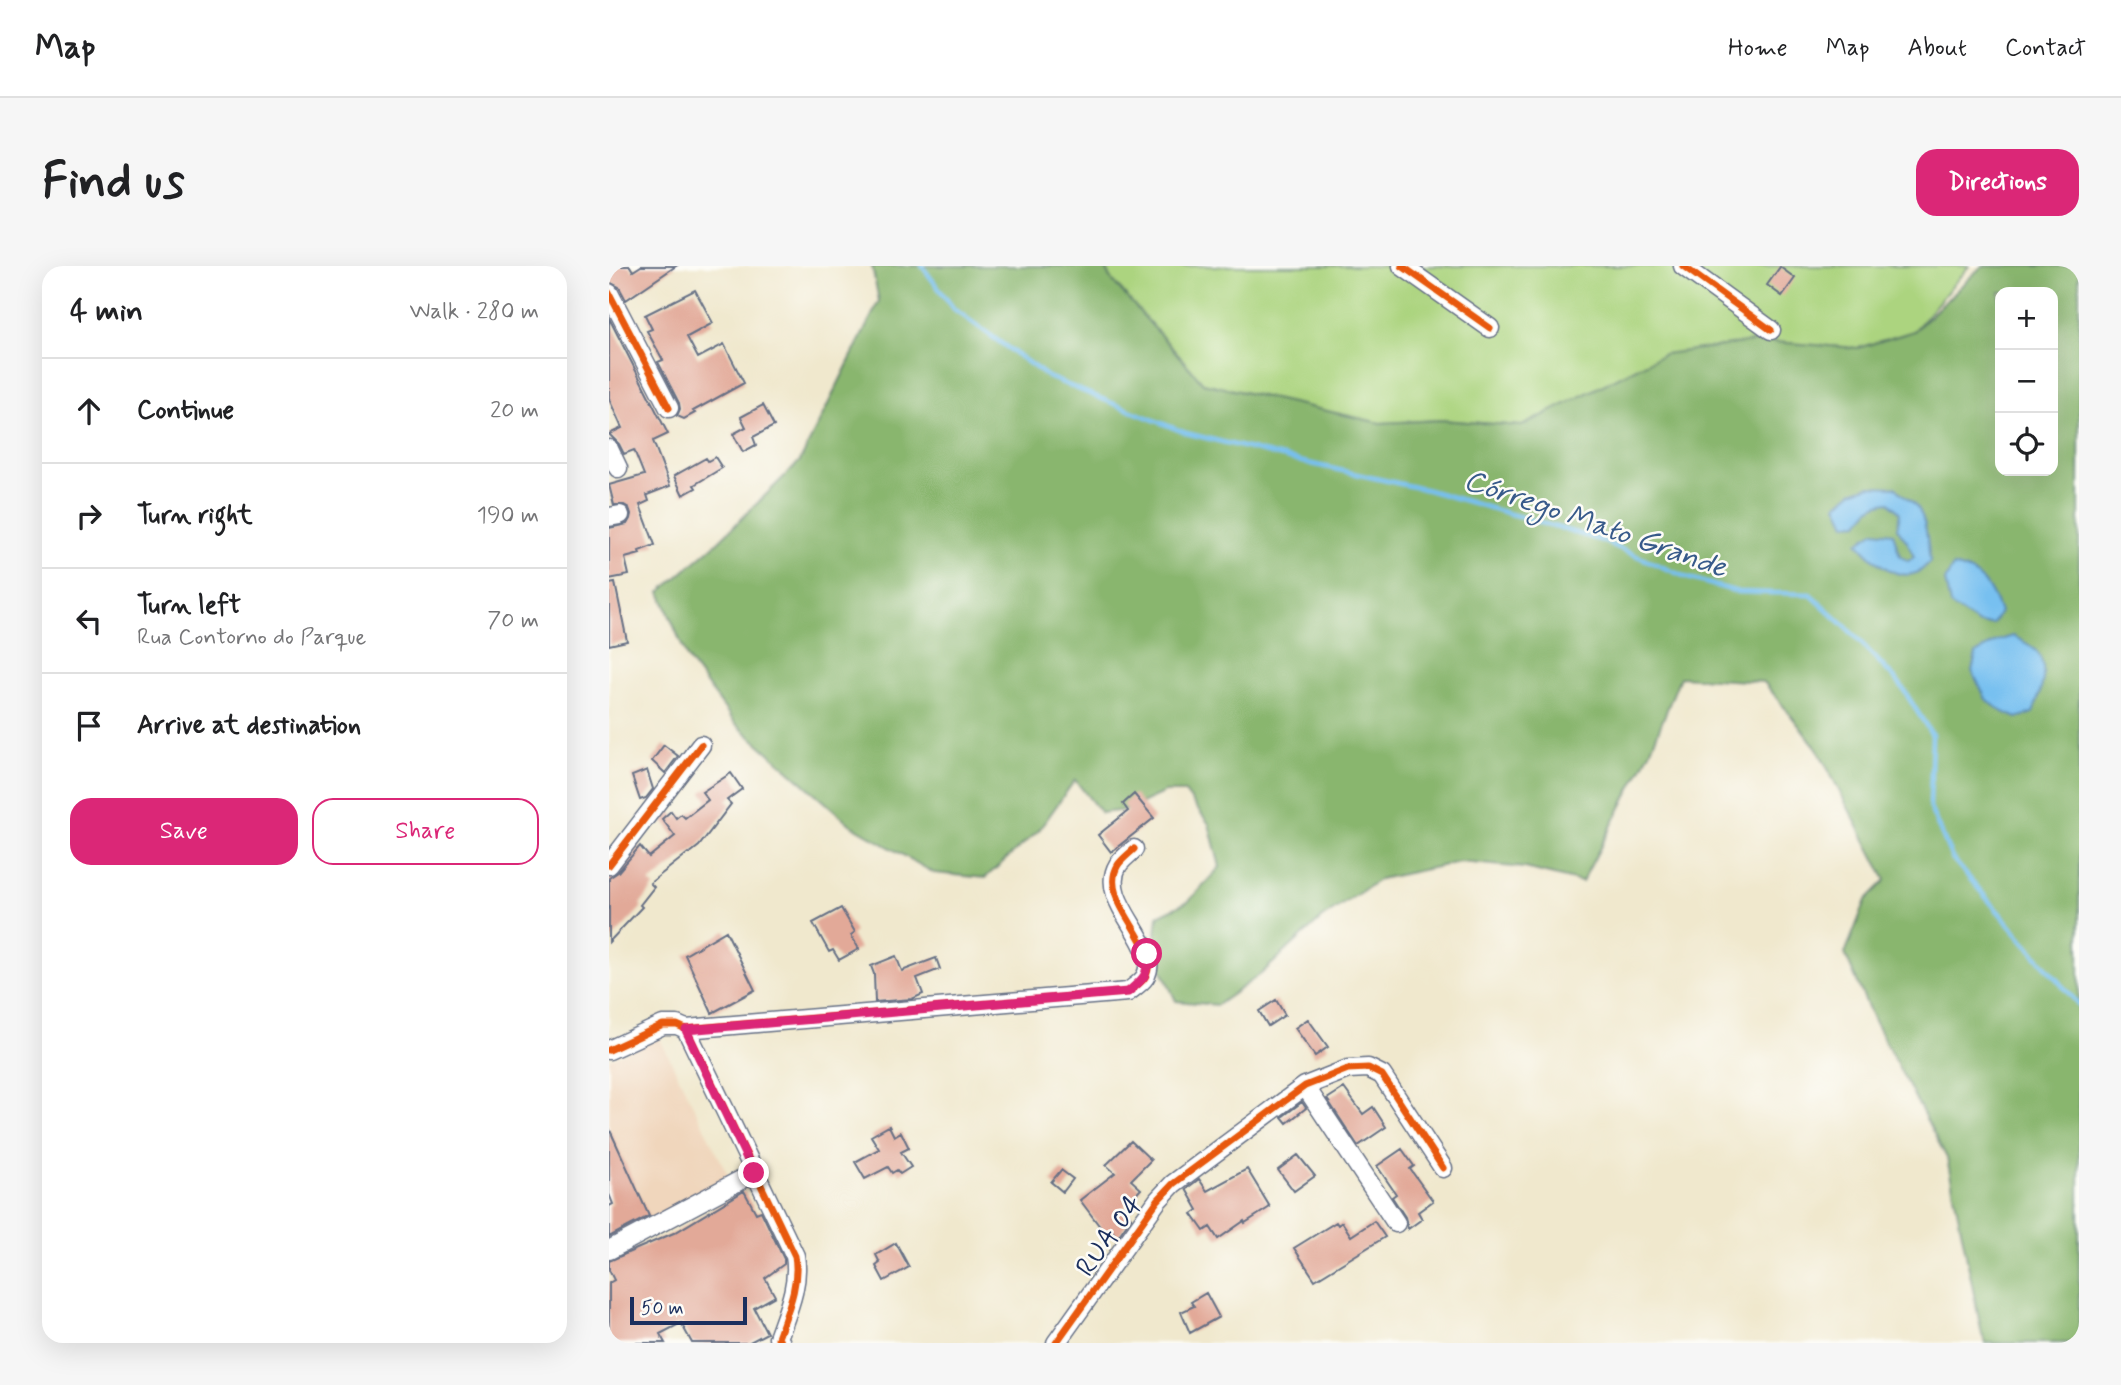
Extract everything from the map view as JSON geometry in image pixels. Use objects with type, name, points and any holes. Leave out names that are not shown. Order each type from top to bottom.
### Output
[{"type":"street","points":[[1402,266],[1490,328]]},
{"type":"street","points":[[1683,266],[1771,330]]},
{"type":"street","points":[[609,293],[669,408]]},
{"type":"street","points":[[609,449],[618,468]]},
{"type":"street","points":[[609,865],[701,746]]},
{"type":"street","points":[[609,1051],[663,1024],[677,1025],[686,1030],[1128,992],[1144,979],[1148,970],[1147,954],[1118,901],[1114,880],[1118,864],[1134,849]]},
{"type":"street","points":[[686,1030],[795,1256],[797,1270],[791,1302],[776,1341]]},
{"type":"street","name":"RUA 04","points":[[1056,1343],[1173,1184],[1305,1086],[1348,1069],[1368,1068],[1382,1075],[1443,1168]]},
{"type":"street","points":[[1305,1086],[1396,1223]]},
{"type":"street","points":[[609,1250],[754,1173]]},
{"type":"shaded area","points":[[659,1037],[730,1179],[609,1242],[609,1059]]},
{"type":"green space","points":[[872,266],[1106,266],[1109,277],[1203,383],[1380,423],[1441,420],[1522,426],[1664,354],[1759,341],[1858,348],[1914,331],[1982,266],[2079,266],[2079,1343],[1986,1343],[1982,1335],[1947,1158],[1874,1021],[1845,954],[1866,900],[1886,880],[1817,748],[1764,682],[1680,677],[1650,752],[1582,882],[1525,868],[1460,862],[1380,879],[1322,918],[1261,974],[1217,1005],[1176,1001],[1154,953],[1158,916],[1189,901],[1220,867],[1209,824],[1185,792],[1165,792],[1126,810],[1101,813],[1075,780],[1039,830],[985,878],[934,873],[851,825],[736,724],[687,658],[660,592],[719,541],[800,461],[879,301]]},
{"type":"green space","points":[[1106,266],[1969,266],[1914,331],[1858,348],[1759,341],[1573,402],[1522,426],[1441,420],[1380,423],[1203,383],[1109,277]]},
{"type":"water","points":[[1869,486],[1896,487],[1920,512],[1927,533],[1930,562],[1918,572],[1908,575],[1891,571],[1858,543],[1874,531],[1893,533],[1900,556],[1908,561],[1914,557],[1897,528],[1900,513],[1890,502],[1871,508],[1859,523],[1846,524],[1837,505],[1852,492]]},
{"type":"water","points":[[1953,566],[1978,576],[1993,595],[2000,612],[1993,624],[1979,624],[1950,605],[1945,581]]},
{"type":"water","points":[[2013,636],[2037,652],[2043,666],[2041,690],[2033,713],[2017,718],[2001,711],[1986,699],[1972,671],[1976,654],[1997,641]]},
{"type":"building","points":[[609,266],[630,266],[633,271],[641,266],[676,266],[626,300],[619,287],[609,282]]},
{"type":"building","points":[[1780,267],[1795,278],[1782,296],[1767,285]]},
{"type":"building","points":[[695,290],[713,323],[687,337],[698,358],[724,344],[744,383],[693,411],[695,413],[684,419],[677,416],[679,403],[658,362],[663,360],[647,331],[652,329],[645,315]]},
{"type":"building","points":[[609,318],[668,434],[653,441],[670,486],[647,495],[649,501],[640,505],[655,545],[639,551],[640,554],[625,558],[629,575],[609,579],[609,528],[627,524],[631,514],[629,508],[624,505],[614,505],[609,485],[644,475],[634,450],[624,454],[609,434],[622,428],[609,399]]},
{"type":"building","points":[[763,405],[774,426],[753,437],[756,445],[743,452],[733,434],[746,427],[741,417]]},
{"type":"building","points":[[715,457],[722,468],[683,495],[674,476],[706,458],[708,461]]},
{"type":"building","points":[[615,583],[627,641],[609,645],[609,584]]},
{"type":"building","points":[[664,745],[678,756],[665,773],[652,761]]},
{"type":"building","points":[[647,770],[653,789],[646,798],[640,800],[632,776]]},
{"type":"building","points":[[731,773],[742,789],[727,800],[731,804],[699,846],[650,883],[654,887],[640,905],[642,907],[609,942],[609,878],[618,872],[640,846],[649,857],[675,836],[662,819],[671,811],[676,818],[681,814],[685,818],[708,800],[702,792]]},
{"type":"building","points":[[1134,794],[1154,818],[1111,852],[1098,835],[1128,811],[1123,804]]},
{"type":"building","points":[[841,908],[855,932],[851,935],[859,949],[839,960],[833,950],[829,952],[813,923]]},
{"type":"building","points":[[726,931],[755,990],[712,1013],[685,955]]},
{"type":"building","points":[[896,956],[902,971],[936,958],[940,969],[917,978],[923,994],[912,999],[875,1002],[871,966]]},
{"type":"building","points":[[1276,1000],[1285,1015],[1268,1026],[1259,1011]]},
{"type":"building","points":[[1308,1019],[1328,1047],[1315,1056],[1295,1028]]},
{"type":"building","points":[[1344,1088],[1363,1114],[1373,1107],[1386,1127],[1358,1146],[1327,1099]]},
{"type":"building","points":[[1302,1102],[1306,1108],[1287,1123],[1282,1117]]},
{"type":"building","points":[[889,1126],[894,1136],[901,1132],[909,1148],[901,1152],[911,1167],[900,1174],[897,1170],[892,1173],[888,1167],[865,1179],[855,1162],[879,1149],[871,1136]]},
{"type":"building","points":[[609,1128],[649,1216],[609,1237],[609,1206],[613,1204],[609,1194]]},
{"type":"building","points":[[1131,1141],[1151,1160],[1131,1180],[1141,1189],[1124,1207],[1131,1218],[1117,1238],[1113,1232],[1107,1236],[1080,1200],[1115,1173],[1106,1165]]},
{"type":"building","points":[[1402,1149],[1414,1166],[1410,1169],[1433,1201],[1418,1212],[1422,1219],[1408,1229],[1405,1217],[1392,1197],[1396,1194],[1377,1166]]},
{"type":"building","points":[[1298,1155],[1315,1176],[1294,1191],[1278,1170]]},
{"type":"building","points":[[1247,1169],[1270,1207],[1218,1239],[1210,1227],[1204,1231],[1192,1214],[1198,1210],[1186,1189],[1199,1179],[1207,1191]]},
{"type":"building","points":[[1061,1170],[1073,1179],[1063,1192],[1051,1182]]},
{"type":"building","points":[[744,1191],[756,1213],[761,1211],[784,1259],[784,1264],[765,1278],[775,1296],[754,1308],[767,1333],[748,1343],[692,1343],[681,1323],[660,1334],[665,1343],[612,1343],[609,1337],[609,1283],[614,1280],[609,1270],[609,1261],[676,1232]]},
{"type":"building","points":[[1374,1221],[1385,1237],[1315,1280],[1294,1248],[1336,1222],[1338,1225],[1342,1222],[1351,1236]]},
{"type":"building","points":[[896,1243],[909,1267],[884,1281],[876,1266],[880,1263],[876,1255]]},
{"type":"building","points":[[1206,1293],[1219,1317],[1190,1333],[1181,1312],[1194,1306],[1191,1302]]},
{"type":"waterway","name":"Córrego Mato Grande","points":[[922,266],[954,309],[1048,377],[1186,433],[1428,490],[1600,540],[1688,578],[1738,592],[1810,594],[1847,628],[1900,684],[1932,735],[1930,808],[1952,858],[2079,1005]]},
{"type":"cycle path","points":[[1402,266],[1490,328]]},
{"type":"cycle path","points":[[1683,266],[1771,330]]},
{"type":"cycle path","points":[[609,293],[669,408]]},
{"type":"cycle path","points":[[609,865],[701,745]]},
{"type":"cycle path","points":[[609,1050],[663,1025],[677,1025],[686,1029],[1128,992],[1145,977],[1148,965],[1146,951],[1116,894],[1114,879],[1118,865],[1134,849]]},
{"type":"cycle path","points":[[686,1029],[795,1256],[796,1277],[778,1338],[781,1343]]},
{"type":"cycle path","points":[[1056,1343],[1158,1200],[1173,1184],[1305,1086],[1348,1069],[1368,1068],[1382,1075],[1443,1168]]},
{"type":"route","points":[[754,1173],[686,1030],[1128,992],[1144,979],[1148,970],[1147,954]]}]
